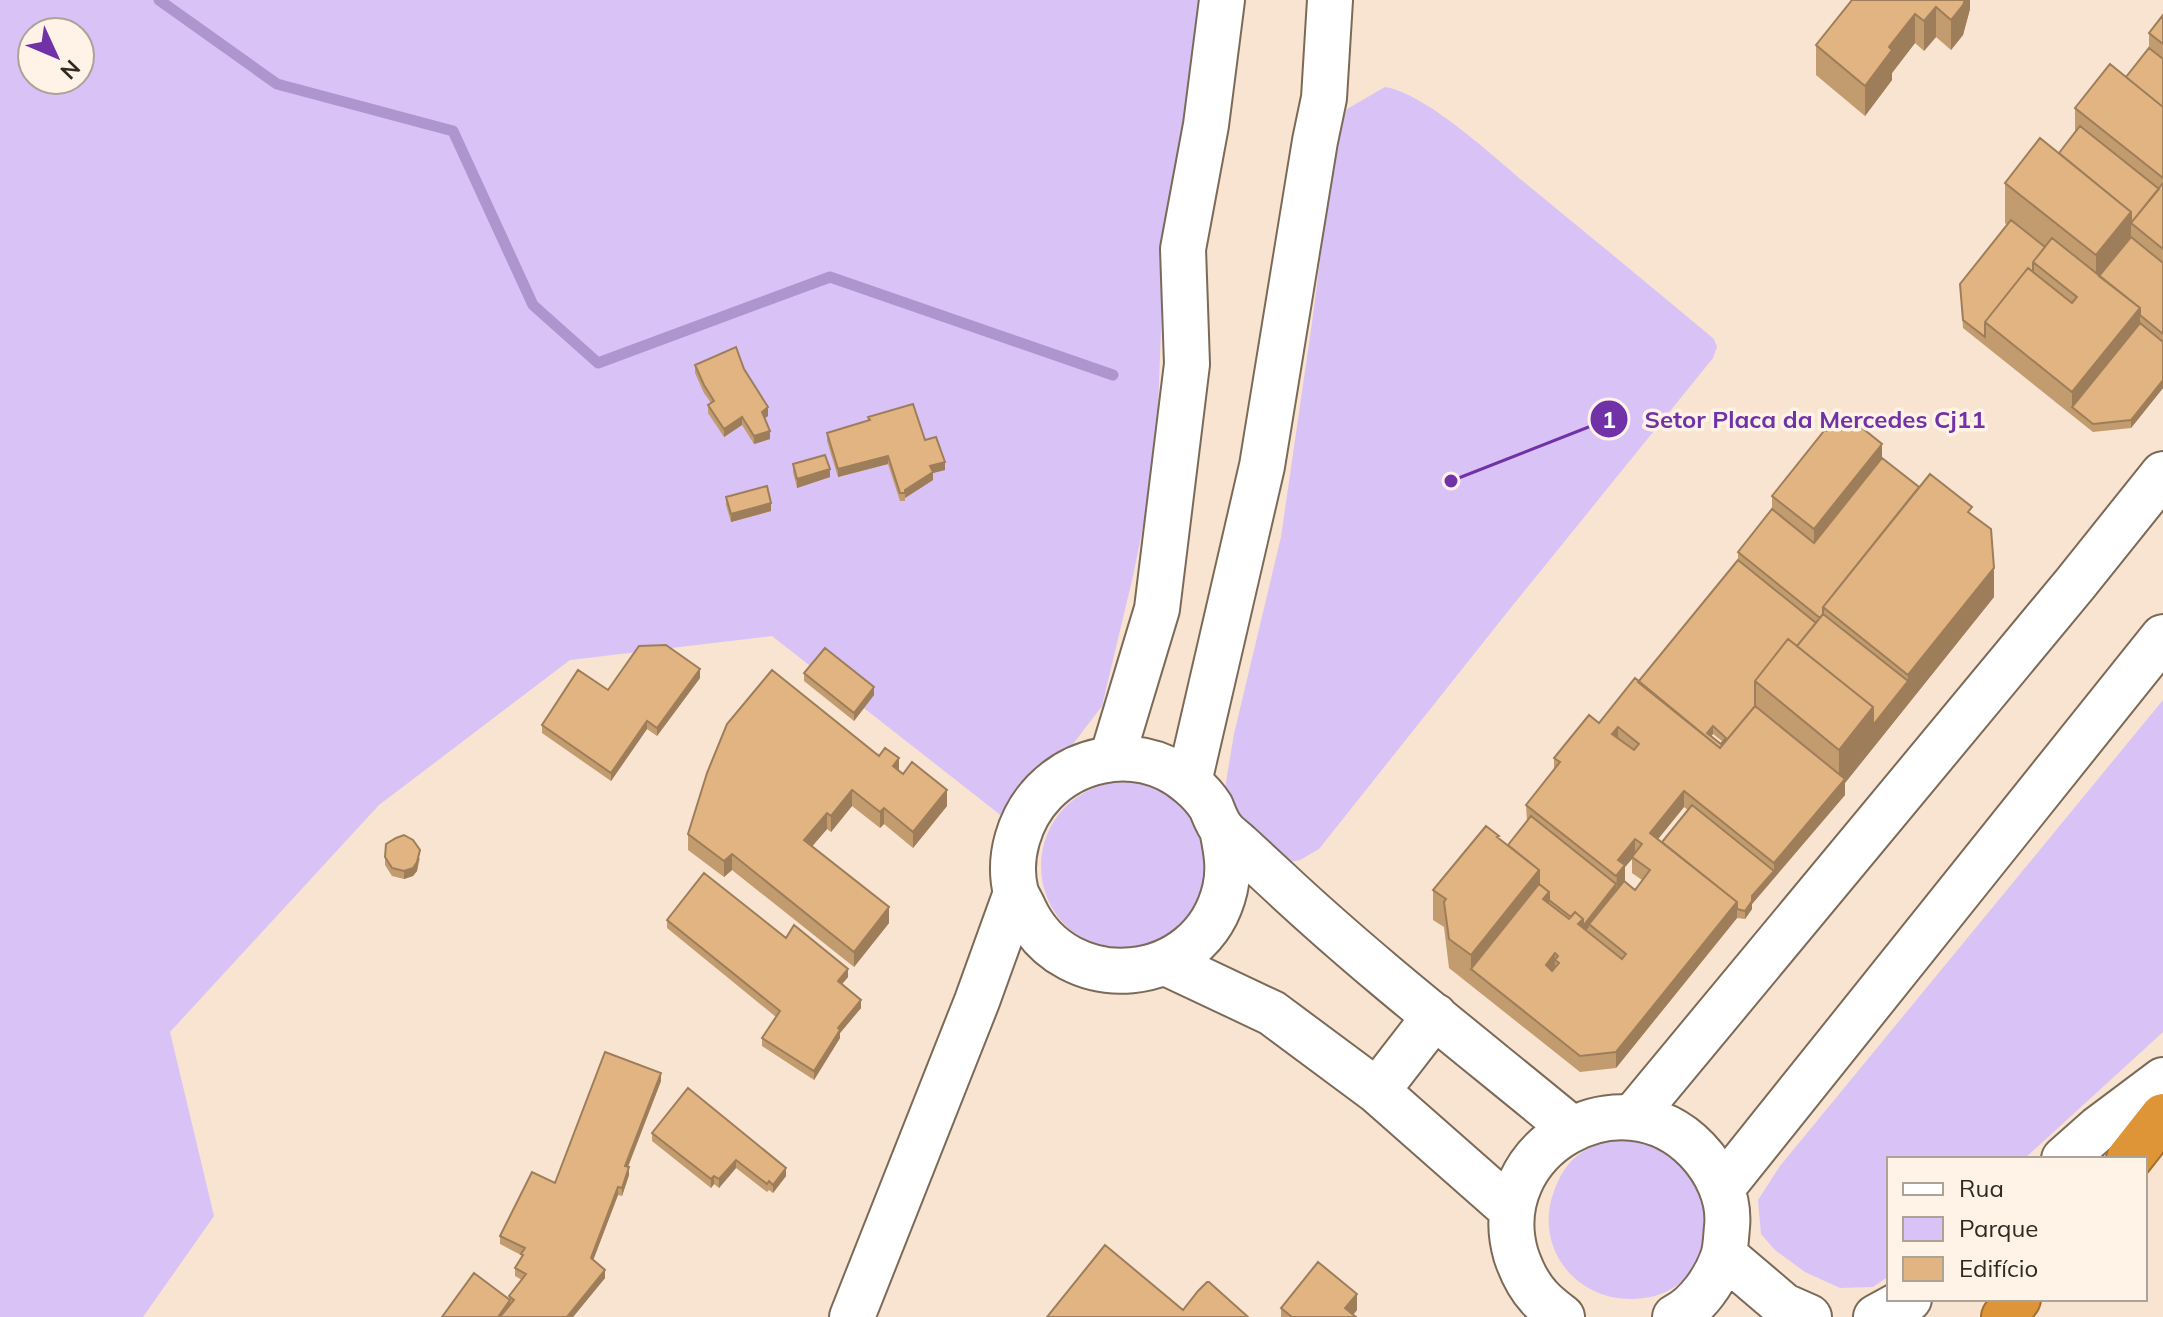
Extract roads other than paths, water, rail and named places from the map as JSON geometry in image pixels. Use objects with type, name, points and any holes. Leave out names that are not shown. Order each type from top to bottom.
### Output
[{"type":"highway","points":[[2131,1157],[2163,1116]]},
{"type":"highway","points":[[2004,1317],[2016,1301]]},
{"type":"street","points":[[1112,758],[1157,609],[1187,364],[1183,249],[1206,125],[1222,0]]},
{"type":"street","points":[[1189,782],[1262,466],[1324,98],[1330,0]]},
{"type":"street","points":[[1633,1117],[2163,474]]},
{"type":"street","points":[[1722,1188],[2163,637]]},
{"type":"street","points":[[1112,758],[1140,759],[1166,768],[1189,782],[1209,803],[1222,829],[1228,858],[1225,889],[1214,917],[1196,941],[1166,963],[1130,972],[1092,969],[1059,953],[1032,927],[1016,893],[1013,862],[1019,831],[1033,804],[1055,781],[1082,765],[1112,758]]},
{"type":"street","points":[[1222,829],[1295,897],[1571,1128]]},
{"type":"street","points":[[852,1317],[977,1001],[1016,893]]},
{"type":"street","points":[[1166,963],[1272,1013],[1377,1091],[1512,1210]]},
{"type":"street","points":[[1377,1091],[1435,1016]]},
{"type":"street","points":[[2066,1157],[2163,1080]]},
{"type":"street","points":[[1562,1317],[1538,1297],[1521,1270],[1512,1241],[1512,1210],[1523,1177],[1543,1149],[1571,1128],[1601,1118],[1633,1117],[1662,1125],[1688,1140],[1708,1162],[1722,1188],[1728,1221],[1724,1255],[1708,1287],[1675,1317]]},
{"type":"street","points":[[1724,1255],[1784,1306],[1809,1317]]},
{"type":"street","points":[[1876,1317],[1905,1301]]},
{"type":"waterway","points":[[159,0],[277,84],[453,131],[533,305],[598,363],[830,277],[1113,375]]},
{"type":"place","name":"Setor Placa da Mercedes Cj11","points":[[1451,481]]}]
